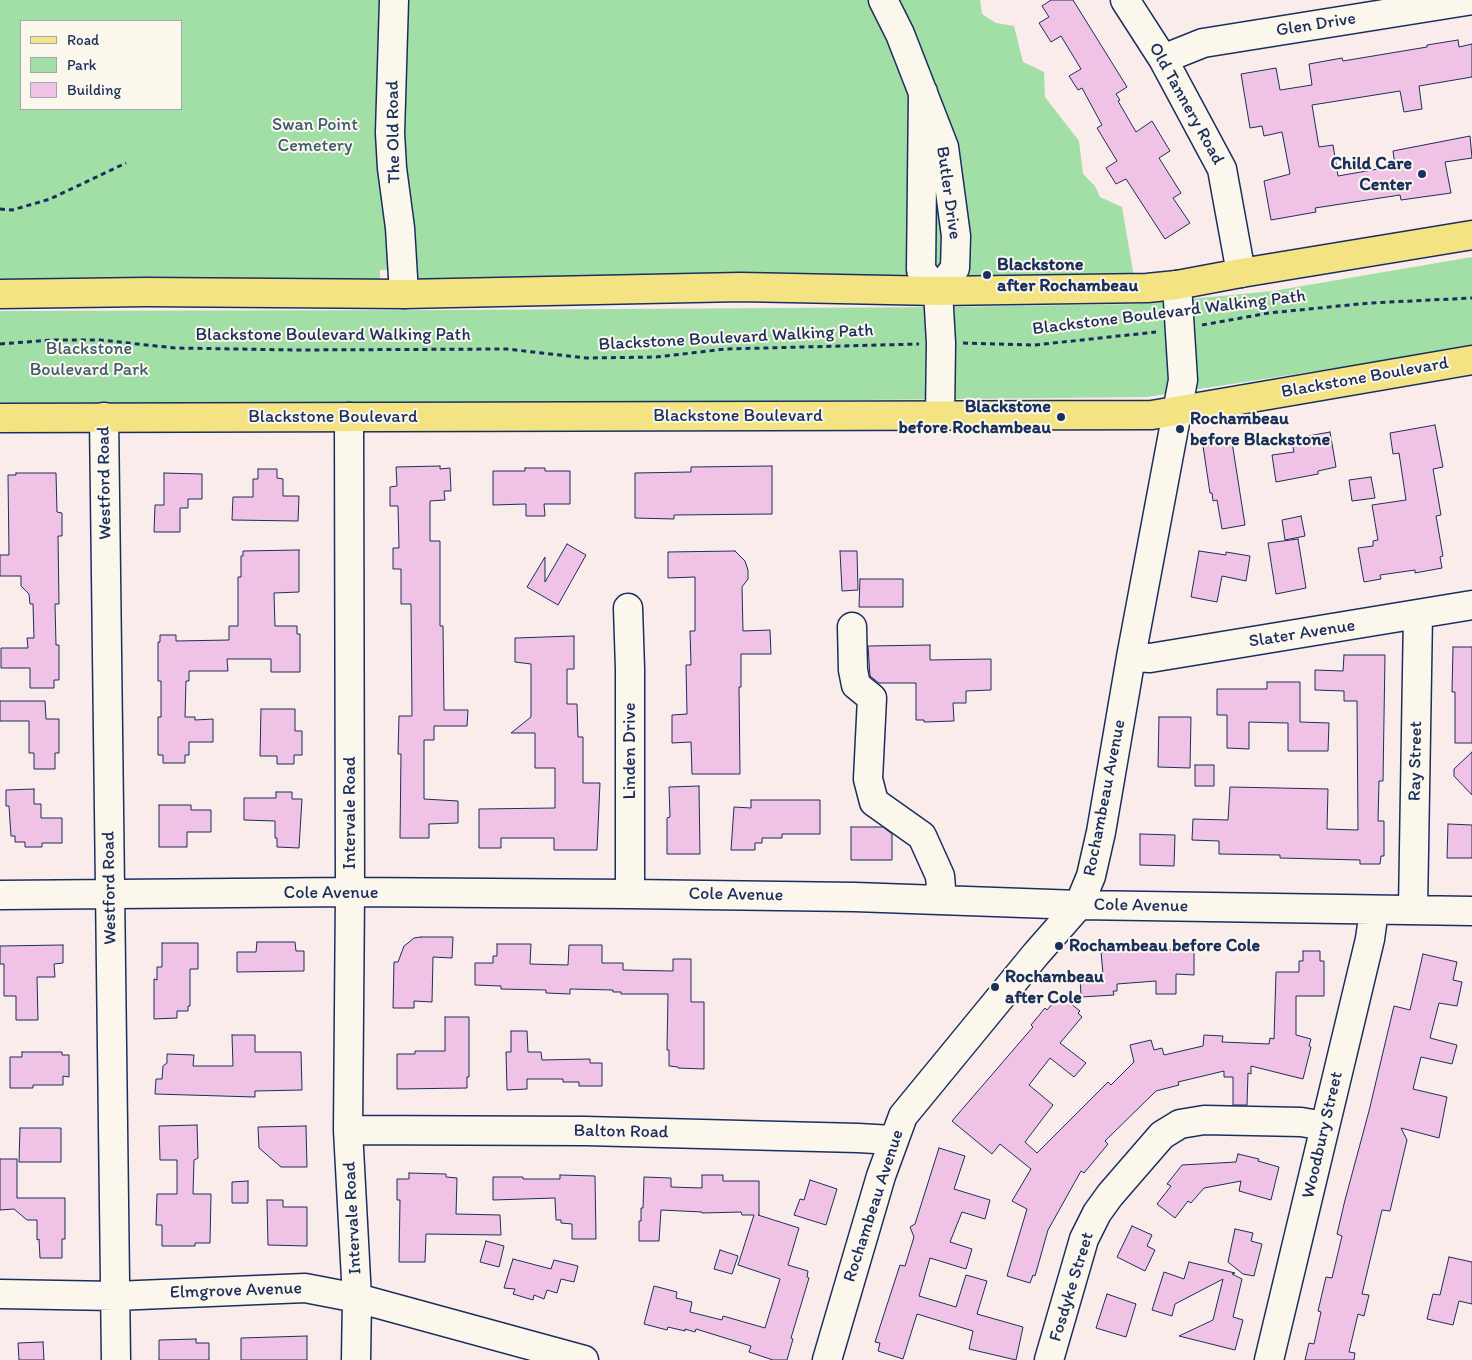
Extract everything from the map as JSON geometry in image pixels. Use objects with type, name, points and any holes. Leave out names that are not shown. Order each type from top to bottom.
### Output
[{"type":"main road","points":[[0,294],[146,292],[404,294],[740,287],[938,291],[1147,288],[1177,285],[1472,235]]},
{"type":"main road","name":"Blackstone Boulevard","points":[[0,418],[1152,415],[1472,360]]},
{"type":"street","name":"The Old Road","points":[[394,0],[390,133],[392,168],[400,228],[404,294]]},
{"type":"street","name":"Butler Drive","points":[[884,0],[923,92],[921,270],[938,291]]},
{"type":"street","name":"Old Tannery Road","points":[[1126,0],[1164,59],[1222,169],[1241,273]]},
{"type":"street","name":"Glen Drive","points":[[1164,59],[1203,43],[1472,0]]},
{"type":"street","name":"Rochambeau Avenue","points":[[828,1360],[880,1176],[904,1116],[928,1083],[1078,905],[1091,876],[1183,380],[1177,285]]},
{"type":"street","points":[[938,291],[941,343],[940,416]]},
{"type":"street","name":"Westford Road","points":[[104,417],[116,1360]]},
{"type":"street","name":"Intervale Road","points":[[349,417],[350,892],[348,1130],[357,1298],[356,1360]]},
{"type":"street","name":"Slater Avenue","points":[[1131,657],[1150,658],[1472,605]]},
{"type":"street","name":"Linden Drive","points":[[628,608],[630,669],[630,894]]},
{"type":"street","name":"Ray Street","points":[[1413,909],[1418,614]]},
{"type":"street","points":[[852,627],[853,670],[856,685],[872,698],[868,779],[874,802],[922,836],[940,876],[942,900]]},
{"type":"street","name":"Cole Avenue","points":[[0,895],[350,892],[630,894],[855,897],[1078,905],[1472,911]]},
{"type":"street","name":"Woodbury Street","points":[[1270,1360],[1370,939],[1374,910]]},
{"type":"street","name":"Fosdyke Street","points":[[1050,1360],[1084,1239],[1097,1213],[1110,1195],[1162,1135],[1180,1124],[1204,1120],[1301,1122],[1325,1126]]},
{"type":"street","name":"Balton Road","points":[[348,1130],[586,1131],[893,1140]]},
{"type":"street","name":"Elmgrove Avenue","points":[[0,1294],[115,1296],[305,1288],[357,1298],[584,1360]]},
{"type":"path","points":[[0,209],[12,210],[50,199],[126,162]]},
{"type":"path","name":"Blackstone Boulevard Walking Path","points":[[0,344],[52,340],[100,340],[185,348],[296,350],[507,349],[586,358],[656,357],[726,349],[941,343],[1035,345],[1180,329],[1269,313],[1369,303],[1472,298]]},
{"type":"green space","name":"Swan Point Cemetery","points":[[0,0],[980,0],[982,14],[996,23],[1014,26],[1023,62],[1044,72],[1045,97],[1079,141],[1083,174],[1095,186],[1100,197],[1122,207],[1135,283],[417,291],[411,269],[380,270],[380,289],[0,289]]},
{"type":"green space","name":"Blackstone Boulevard Park","points":[[1472,257],[1472,347],[1147,397],[0,409],[0,311],[947,307],[1138,304],[1273,291]]},
{"type":"building","points":[[1051,0],[1073,0],[1127,87],[1116,94],[1136,132],[1152,121],[1170,151],[1159,158],[1181,193],[1173,198],[1190,223],[1165,239],[1126,179],[1116,184],[1106,168],[1117,161],[1097,128],[1102,125],[1082,88],[1078,90],[1069,76],[1081,69],[1061,36],[1051,42],[1039,23],[1049,17],[1042,6]]},
{"type":"building","points":[[1458,40],[1459,47],[1472,44],[1472,77],[1419,86],[1422,109],[1404,112],[1400,91],[1312,105],[1319,147],[1333,145],[1338,176],[1395,166],[1393,151],[1470,136],[1472,158],[1445,162],[1451,193],[1401,200],[1400,195],[1315,208],[1316,212],[1271,220],[1264,181],[1290,174],[1282,132],[1264,136],[1262,126],[1250,128],[1241,74],[1276,68],[1280,90],[1312,85],[1309,64],[1342,58],[1343,61]]},
{"type":"building","points":[[1435,425],[1443,467],[1433,469],[1441,515],[1436,516],[1443,556],[1440,557],[1442,568],[1415,573],[1415,570],[1380,575],[1381,579],[1364,582],[1358,548],[1373,546],[1373,541],[1378,540],[1372,505],[1406,500],[1399,453],[1393,454],[1390,433]]},
{"type":"building","points":[[1330,432],[1336,467],[1318,471],[1318,474],[1276,482],[1272,455],[1294,452],[1291,439]]},
{"type":"building","points":[[1232,442],[1245,525],[1222,529],[1217,500],[1213,501],[1212,493],[1210,493],[1203,446]]},
{"type":"building","points":[[440,466],[440,469],[450,468],[451,491],[444,491],[445,500],[430,501],[430,541],[440,541],[440,626],[443,626],[444,710],[468,710],[467,726],[434,726],[434,740],[424,740],[424,799],[458,801],[458,823],[429,824],[429,838],[400,838],[401,754],[398,754],[399,716],[412,716],[411,604],[401,604],[401,569],[393,569],[393,548],[399,548],[398,506],[390,506],[390,487],[397,486],[396,467]]},
{"type":"building","points":[[772,466],[772,514],[674,515],[674,519],[635,518],[635,473],[691,472],[691,467]]},
{"type":"building","points":[[525,468],[545,468],[545,471],[570,471],[570,504],[544,504],[545,516],[526,516],[526,504],[493,505],[493,471],[525,471]]},
{"type":"building","points":[[258,469],[277,469],[277,478],[283,479],[283,496],[299,496],[298,521],[232,520],[233,497],[253,497],[253,479],[258,479]]},
{"type":"building","points":[[16,473],[56,473],[57,512],[62,513],[62,536],[58,536],[59,604],[55,604],[56,645],[59,645],[59,680],[54,680],[54,688],[30,688],[30,668],[1,668],[1,648],[28,648],[27,638],[34,638],[33,604],[30,604],[29,594],[21,586],[21,576],[0,576],[0,555],[9,555],[8,475],[16,475]]},
{"type":"building","points":[[164,473],[202,474],[202,499],[188,499],[188,508],[180,508],[180,532],[154,532],[155,505],[164,505]]},
{"type":"building","points":[[1371,477],[1375,498],[1352,501],[1349,480]]},
{"type":"building","points":[[1301,516],[1305,536],[1285,540],[1282,520]]},
{"type":"building","points":[[1298,539],[1306,588],[1276,594],[1268,543]]},
{"type":"building","points":[[567,544],[586,555],[558,605],[527,587],[545,557],[545,582]]},
{"type":"building","points":[[299,550],[299,592],[274,593],[275,626],[297,626],[297,634],[300,634],[300,672],[271,672],[271,659],[227,659],[228,671],[189,671],[189,681],[186,681],[185,717],[195,717],[195,720],[213,719],[213,742],[189,742],[189,755],[185,755],[185,763],[163,763],[163,755],[158,755],[158,717],[161,717],[161,681],[158,681],[158,642],[160,642],[160,635],[176,635],[176,641],[229,640],[229,626],[238,626],[238,577],[241,577],[241,556],[243,556],[243,551]]},
{"type":"building","points":[[735,551],[745,561],[748,570],[748,579],[742,587],[743,631],[770,630],[771,654],[741,654],[741,687],[739,687],[740,774],[692,774],[691,742],[672,743],[672,715],[687,714],[686,665],[691,665],[690,631],[695,631],[695,577],[668,578],[668,552]]},
{"type":"building","points":[[840,551],[857,551],[858,590],[842,591]]},
{"type":"building","points":[[1199,551],[1226,555],[1226,552],[1250,556],[1246,581],[1222,576],[1217,602],[1191,597]]},
{"type":"building","points":[[860,579],[903,579],[903,607],[859,607]]},
{"type":"building","points":[[574,636],[574,669],[567,669],[567,704],[577,704],[578,737],[583,737],[583,783],[600,783],[597,850],[554,850],[554,838],[501,838],[501,848],[479,848],[479,809],[555,808],[555,768],[535,768],[535,733],[511,733],[531,717],[531,664],[515,662],[515,638]]},
{"type":"building","points":[[930,645],[930,660],[991,659],[991,690],[966,691],[966,703],[953,703],[954,721],[924,722],[924,720],[916,720],[916,683],[879,683],[870,676],[868,646]]},
{"type":"building","points":[[1453,647],[1472,647],[1472,743],[1455,743],[1455,692],[1452,692]]},
{"type":"building","points":[[1344,655],[1385,655],[1383,781],[1379,781],[1378,821],[1384,821],[1384,856],[1381,856],[1380,864],[1360,864],[1360,860],[1280,858],[1280,855],[1219,854],[1219,841],[1192,840],[1193,819],[1228,820],[1230,787],[1328,789],[1327,829],[1358,830],[1357,701],[1344,701],[1344,691],[1315,690],[1315,670],[1343,671]]},
{"type":"building","points":[[1267,682],[1300,682],[1300,722],[1329,723],[1328,751],[1288,751],[1288,723],[1249,722],[1249,749],[1227,748],[1227,715],[1217,715],[1217,689],[1267,689]]},
{"type":"building","points":[[0,701],[45,701],[46,719],[59,719],[59,753],[55,753],[55,769],[34,769],[34,753],[29,753],[29,721],[0,721]]},
{"type":"building","points":[[261,709],[295,709],[295,731],[302,731],[302,755],[294,755],[294,764],[277,764],[277,756],[260,756]]},
{"type":"building","points":[[1159,717],[1191,717],[1190,768],[1158,767]]},
{"type":"building","points":[[1472,752],[1472,795],[1454,776],[1454,769]]},
{"type":"building","points":[[1195,765],[1214,765],[1214,786],[1195,786]]},
{"type":"building","points":[[699,786],[700,854],[667,854],[667,818],[670,817],[669,787]]},
{"type":"building","points":[[34,789],[34,804],[41,804],[41,818],[62,818],[62,843],[42,843],[42,847],[25,847],[25,842],[15,842],[15,836],[11,836],[9,806],[6,806],[6,790]]},
{"type":"building","points":[[276,792],[292,792],[292,799],[302,799],[299,848],[277,847],[275,821],[244,820],[244,798],[276,798]]},
{"type":"building","points":[[751,800],[820,800],[820,834],[782,834],[782,838],[762,838],[762,843],[755,843],[755,850],[731,850],[734,807],[751,808]]},
{"type":"building","points":[[159,805],[191,805],[191,810],[211,810],[211,832],[187,832],[187,847],[159,847]]},
{"type":"building","points":[[1448,824],[1472,825],[1472,858],[1447,858]]},
{"type":"building","points":[[851,827],[883,827],[892,834],[892,860],[851,860]]},
{"type":"building","points":[[1140,834],[1175,835],[1174,866],[1140,865]]},
{"type":"building","points":[[453,937],[452,958],[433,957],[432,1002],[414,1001],[414,1008],[393,1008],[394,962],[398,962],[404,946],[414,938]]},
{"type":"building","points":[[257,942],[295,942],[296,951],[304,951],[304,971],[237,972],[237,952],[256,952]]},
{"type":"building","points":[[162,943],[198,943],[198,969],[190,969],[190,1006],[188,1006],[188,1011],[177,1011],[177,1018],[154,1019],[154,979],[157,980],[157,967],[162,967]]},
{"type":"building","points":[[497,944],[531,944],[530,964],[568,965],[569,945],[602,945],[602,963],[623,963],[623,970],[673,971],[673,959],[691,959],[691,1002],[704,1002],[704,1069],[669,1066],[669,1050],[667,1050],[668,994],[621,994],[621,992],[613,992],[613,990],[570,989],[570,994],[546,993],[546,990],[501,989],[501,986],[475,985],[475,963],[493,963],[493,956],[497,956]]},
{"type":"building","points":[[63,945],[63,963],[54,964],[55,977],[37,977],[38,1020],[16,1020],[16,996],[4,996],[4,964],[0,964],[0,946]]},
{"type":"building","points":[[1130,949],[1194,950],[1194,975],[1176,974],[1176,994],[1156,994],[1156,981],[1117,984],[1117,991],[1113,991],[1114,995],[1081,997],[1080,976],[1103,974],[1101,952]]},
{"type":"building","points":[[1303,951],[1320,951],[1320,961],[1324,961],[1324,996],[1296,996],[1296,1035],[1311,1039],[1309,1046],[1311,1047],[1303,1079],[1251,1066],[1251,1074],[1248,1073],[1247,1105],[1233,1105],[1233,1077],[1224,1077],[1224,1071],[1178,1082],[1179,1085],[1156,1091],[1105,1141],[1108,1144],[1084,1173],[1081,1171],[1048,1230],[1035,1276],[1033,1275],[1030,1283],[1007,1276],[1027,1209],[1012,1201],[1031,1169],[1000,1144],[992,1154],[952,1121],[1033,1027],[1031,1025],[1045,1008],[1047,1010],[1060,995],[1080,1011],[1078,1013],[1082,1017],[1060,1043],[1086,1063],[1074,1077],[1050,1058],[1029,1085],[1053,1105],[1025,1142],[1037,1153],[1108,1082],[1111,1085],[1134,1062],[1130,1045],[1151,1040],[1154,1050],[1162,1048],[1164,1055],[1203,1046],[1204,1035],[1223,1036],[1222,1042],[1269,1044],[1270,1038],[1274,1039],[1276,972],[1299,972],[1299,961],[1303,961]]},
{"type":"building","points":[[1423,954],[1457,962],[1453,980],[1462,982],[1457,1006],[1439,1003],[1430,1038],[1457,1045],[1452,1064],[1421,1057],[1413,1089],[1447,1097],[1439,1138],[1401,1128],[1407,1140],[1390,1211],[1382,1210],[1362,1294],[1369,1295],[1364,1316],[1358,1314],[1349,1352],[1355,1353],[1354,1360],[1305,1360],[1309,1343],[1314,1344],[1321,1312],[1318,1311],[1326,1277],[1332,1278],[1342,1236],[1337,1234],[1394,1006],[1410,1010]]},
{"type":"building","points":[[445,1017],[469,1017],[469,1077],[467,1077],[467,1088],[397,1089],[397,1054],[415,1054],[415,1051],[445,1051]]},
{"type":"building","points":[[511,1031],[527,1031],[528,1052],[541,1052],[542,1060],[590,1059],[590,1063],[602,1063],[602,1086],[579,1086],[579,1082],[563,1082],[563,1079],[527,1079],[527,1089],[507,1090],[506,1052],[511,1052]]},
{"type":"building","points":[[232,1035],[255,1035],[255,1052],[301,1052],[302,1090],[255,1091],[255,1097],[155,1094],[156,1079],[162,1079],[163,1066],[167,1063],[167,1054],[194,1055],[193,1066],[233,1066]]},
{"type":"building","points":[[22,1052],[62,1052],[62,1055],[69,1055],[69,1077],[63,1076],[63,1085],[33,1085],[33,1088],[10,1088],[10,1057],[22,1057]]},
{"type":"building","points":[[197,1125],[198,1158],[194,1160],[193,1194],[211,1194],[210,1243],[195,1243],[195,1246],[162,1246],[162,1225],[156,1225],[157,1194],[177,1194],[177,1160],[160,1160],[159,1126]]},
{"type":"building","points":[[306,1126],[307,1167],[281,1167],[259,1148],[258,1127]]},
{"type":"building","points":[[20,1128],[61,1128],[61,1162],[19,1162]]},
{"type":"building","points":[[939,1148],[965,1156],[954,1189],[990,1200],[985,1219],[962,1212],[950,1242],[972,1249],[966,1269],[930,1258],[919,1296],[956,1307],[966,1275],[987,1281],[977,1314],[1023,1327],[1016,1360],[969,1349],[973,1331],[917,1314],[903,1359],[878,1351],[880,1343],[875,1342],[900,1265],[905,1266],[914,1237],[910,1227],[915,1224]]},
{"type":"building","points":[[1238,1154],[1259,1159],[1258,1161],[1279,1167],[1271,1200],[1239,1191],[1241,1181],[1204,1188],[1191,1203],[1188,1201],[1175,1218],[1157,1204],[1171,1186],[1167,1184],[1182,1165],[1236,1162]]},
{"type":"building","points":[[0,1159],[17,1159],[17,1198],[65,1198],[65,1239],[62,1239],[62,1258],[40,1258],[39,1239],[37,1240],[37,1220],[27,1220],[14,1209],[0,1210]]},
{"type":"building","points":[[409,1173],[446,1174],[446,1177],[457,1178],[456,1214],[500,1215],[501,1235],[426,1234],[425,1262],[399,1262],[400,1200],[397,1200],[397,1179],[409,1179]]},
{"type":"building","points":[[560,1175],[595,1176],[596,1239],[572,1239],[572,1224],[561,1223],[561,1220],[556,1220],[555,1198],[493,1200],[493,1177],[560,1179]]},
{"type":"building","points":[[702,1175],[723,1175],[723,1181],[759,1181],[758,1215],[799,1228],[788,1265],[808,1271],[807,1277],[809,1278],[791,1338],[793,1339],[787,1360],[773,1360],[749,1352],[751,1346],[696,1329],[695,1332],[668,1327],[667,1330],[644,1324],[654,1286],[677,1292],[676,1298],[692,1302],[690,1312],[722,1320],[723,1316],[765,1328],[780,1279],[738,1265],[754,1215],[742,1215],[741,1212],[702,1213],[661,1210],[659,1241],[639,1241],[639,1221],[641,1221],[641,1208],[643,1208],[644,1177],[671,1178],[671,1187],[702,1188]]},
{"type":"building","points":[[810,1180],[837,1189],[826,1225],[794,1215],[800,1199],[804,1200]]},
{"type":"building","points":[[248,1181],[248,1203],[232,1203],[232,1182]]},
{"type":"building","points":[[267,1200],[283,1200],[283,1207],[307,1207],[307,1246],[268,1245]]},
{"type":"building","points":[[1132,1226],[1152,1235],[1147,1246],[1155,1250],[1145,1271],[1117,1257]]},
{"type":"building","points":[[1235,1229],[1253,1233],[1251,1241],[1262,1244],[1254,1276],[1243,1274],[1228,1262]]},
{"type":"building","points":[[486,1241],[504,1246],[499,1267],[480,1262]]},
{"type":"building","points":[[720,1250],[738,1256],[732,1274],[714,1269]]},
{"type":"building","points":[[1449,1257],[1472,1262],[1472,1304],[1459,1301],[1453,1325],[1427,1319],[1433,1294],[1440,1295]]},
{"type":"building","points":[[513,1259],[551,1269],[554,1260],[578,1266],[574,1282],[561,1279],[557,1293],[547,1290],[544,1299],[534,1295],[533,1300],[513,1294],[515,1289],[504,1288]]},
{"type":"building","points":[[1189,1262],[1235,1273],[1232,1274],[1242,1279],[1233,1317],[1243,1320],[1235,1350],[1179,1336],[1213,1320],[1223,1279],[1175,1304],[1172,1316],[1152,1310],[1164,1272],[1184,1279]]},
{"type":"building","points":[[1107,1294],[1136,1304],[1126,1337],[1096,1328]]},
{"type":"building","points":[[307,1336],[307,1360],[241,1360],[241,1338]]},
{"type":"building","points":[[196,1339],[196,1343],[209,1343],[209,1360],[159,1360],[159,1340]]},
{"type":"building","points":[[43,1342],[44,1360],[19,1360],[18,1343]]},
{"type":"place","name":"Child Care Center","points":[[1422,174]]},
{"type":"place","name":"Blackstone after Rochambeau","points":[[987,275]]},
{"type":"place","name":"Blackstone before Rochambeau","points":[[1061,417]]},
{"type":"place","name":"Rochambeau before Blackstone","points":[[1180,429]]},
{"type":"place","name":"Rochambeau before Cole","points":[[1059,946]]},
{"type":"place","name":"Rochambeau after Cole","points":[[995,987]]}]
